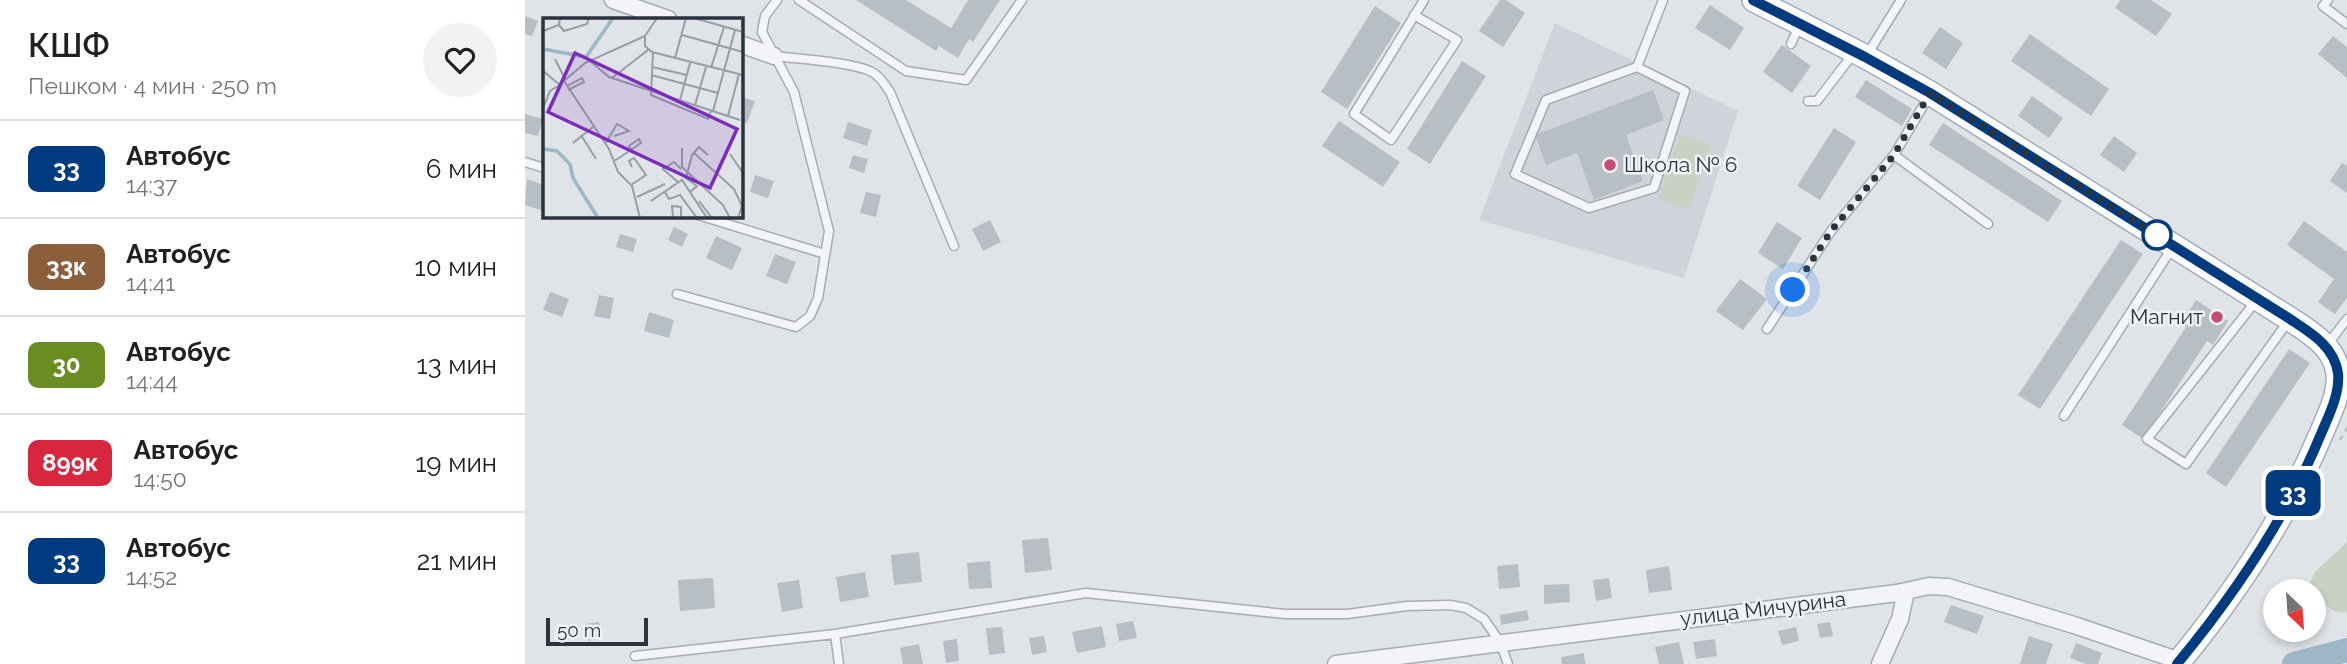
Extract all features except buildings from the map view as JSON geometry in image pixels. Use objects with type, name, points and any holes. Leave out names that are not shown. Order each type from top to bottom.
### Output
[{"type":"main road","points":[[1753,0],[1796,34],[1860,54],[1930,93],[2290,319],[2326,347],[2337,369],[2337,392],[2311,457],[2264,546],[2217,614],[2178,662]]},
{"type":"street","points":[[613,0],[665,18]]},
{"type":"street","points":[[742,45],[774,56]]},
{"type":"street","name":"улица Мичурина","points":[[1336,664],[1906,592],[1935,586],[1957,589],[2074,625],[2178,662]]},
{"type":"street","points":[[1880,664],[1900,619],[1906,592]]},
{"type":"lane","points":[[677,294],[796,327],[810,316],[818,298],[829,231],[794,92],[762,32],[765,16],[777,0]]},
{"type":"lane","points":[[799,0],[907,71],[966,80],[1022,0]]},
{"type":"lane","points":[[1414,15],[1457,40],[1391,140],[1354,114],[1414,15],[1424,0]]},
{"type":"lane","points":[[1637,67],[1685,91],[1654,188],[1589,208],[1515,174],[1546,100],[1637,67],[1663,0]]},
{"type":"lane","points":[[1808,101],[1817,101],[1860,54],[1901,0]]},
{"type":"lane","points":[[2328,0],[2323,6],[2347,24]]},
{"type":"lane","points":[[774,56],[855,66],[873,72],[882,80],[890,92],[954,246]]},
{"type":"lane","points":[[1767,329],[1831,231],[1894,155],[1930,93]]},
{"type":"lane","points":[[1894,155],[1988,224]]},
{"type":"lane","points":[[525,163],[543,168]]},
{"type":"lane","points":[[705,217],[825,254]]},
{"type":"lane","points":[[2064,416],[2174,245]]},
{"type":"lane","points":[[2258,299],[2147,439],[2186,464],[2290,319]]},
{"type":"lane","points":[[2326,347],[2347,319]]},
{"type":"lane","points":[[635,656],[835,634],[1086,593],[1285,614],[1347,614],[1419,605],[1458,605],[1478,614],[1500,642],[1508,664]]},
{"type":"lane","points":[[835,634],[839,664]]},
{"type":"shaded area","name":"Школа № 6","points":[[1555,23],[1738,111],[1684,278],[1479,220]]},
{"type":"green space","points":[[1680,135],[1711,145],[1689,209],[1658,199]]},
{"type":"green space","points":[[2347,542],[2347,612],[2335,611],[2326,605],[2326,579],[2312,579],[2315,572]]},
{"type":"waterway","points":[[2294,664],[2347,650]]},
{"type":"bus line","name":"33","points":[[1753,0],[1930,93],[2290,319],[2315,337],[2331,353],[2338,374],[2337,392],[2300,478],[2257,557],[2177,664]]},
{"type":"place","name":"Школа № 6","points":[[1610,165]]},
{"type":"place","name":"Магнит","points":[[2217,317]]},
{"type":"route","points":[[1793,290],[1831,231],[1894,155],[1930,93],[2157,235]]}]
